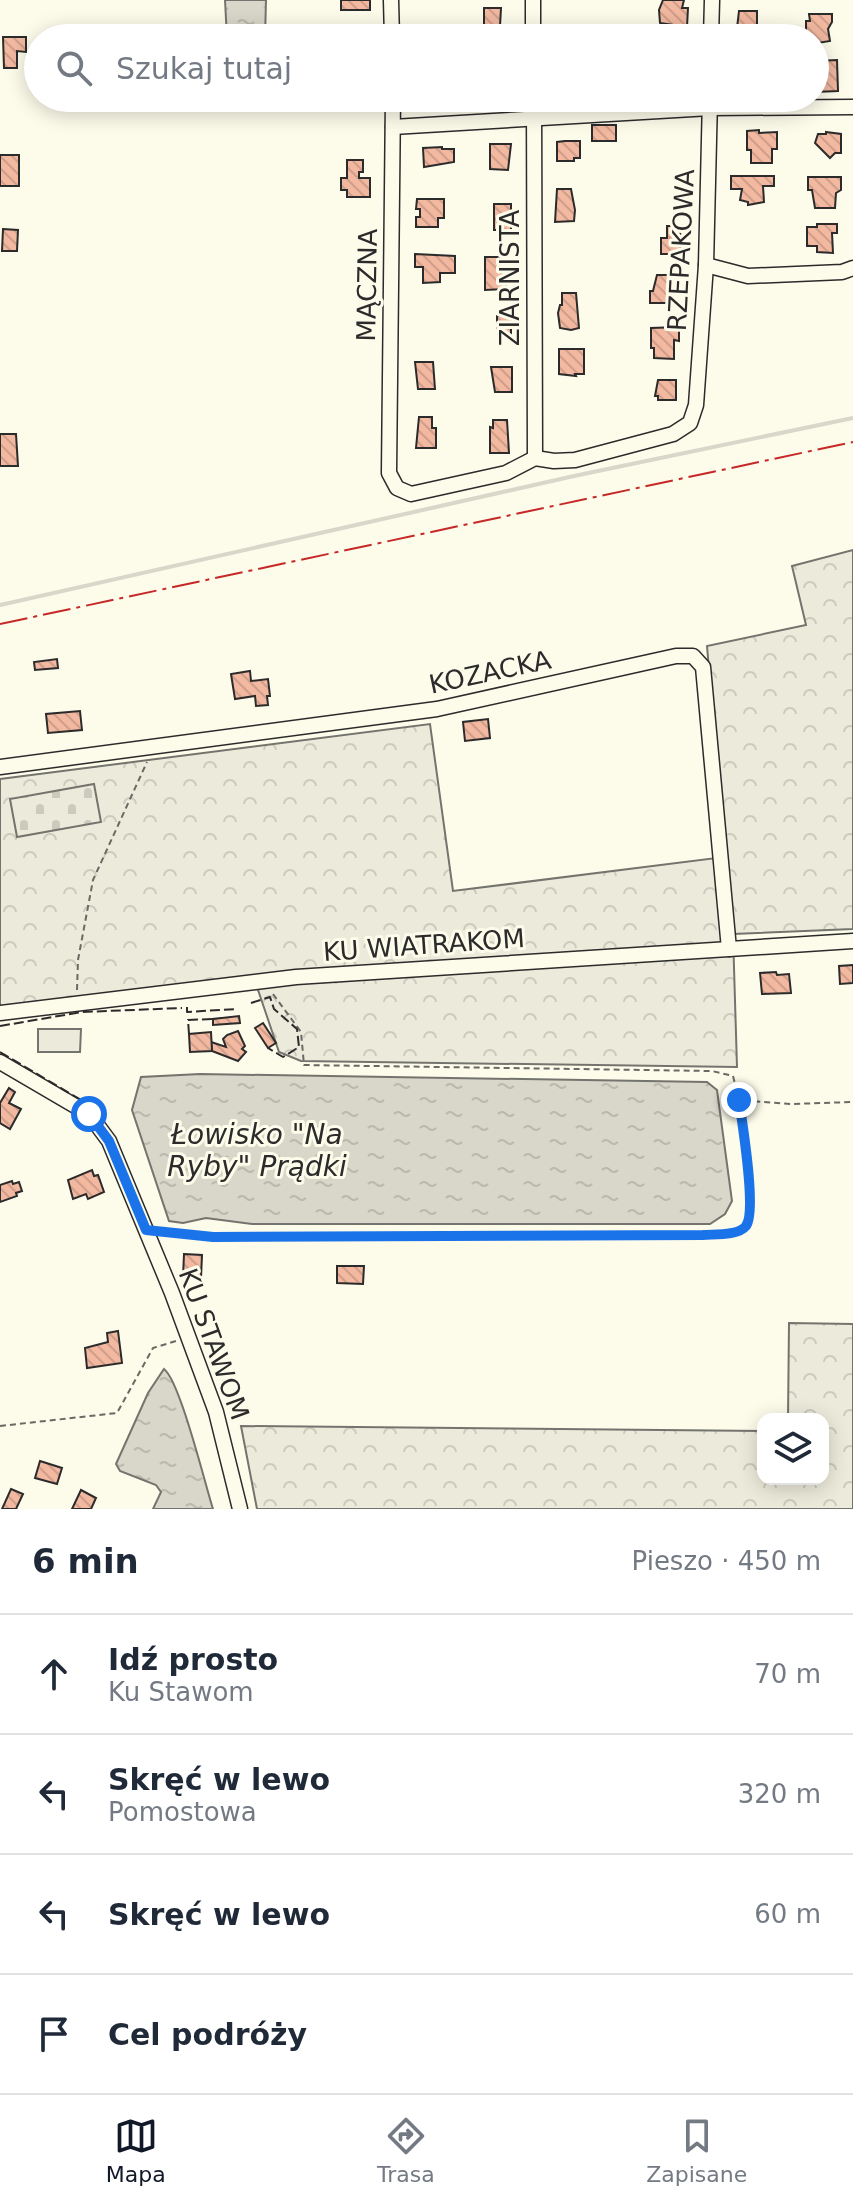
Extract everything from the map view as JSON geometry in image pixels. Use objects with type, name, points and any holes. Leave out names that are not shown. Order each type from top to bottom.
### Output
[{"type":"street","points":[[391,0],[392,24]]},
{"type":"street","points":[[533,0],[533,24]]},
{"type":"street","points":[[711,24],[712,0]]},
{"type":"street","points":[[829,106],[853,107]]},
{"type":"street","name":"MĄCZNA","points":[[393,112],[389,473],[397,488],[411,494],[506,473],[535,458]]},
{"type":"street","name":"ZIARNISTA","points":[[534,112],[535,458]]},
{"type":"street","points":[[393,127],[597,112]]},
{"type":"street","name":"RZEPAKOWA","points":[[535,458],[575,460],[673,434],[690,423],[696,405],[706,265],[710,112]]},
{"type":"street","points":[[706,265],[748,276],[842,272],[853,268]]},
{"type":"street","name":"KOZACKA","points":[[0,767],[437,709],[676,656],[693,656],[703,667],[729,949]]},
{"type":"street","name":"KU WIATRAKOM","points":[[0,1013],[261,981],[853,941]]},
{"type":"street","name":"KU STAWOM","points":[[0,1062],[89,1114],[109,1141],[216,1412],[240,1509]]},
{"type":"path","points":[[77,1003],[78,960],[93,880],[154,746]]},
{"type":"path","points":[[146,1230],[213,1237],[703,1235],[739,1231],[746,1226],[750,1190],[733,1076],[712,1071],[304,1065],[301,1032],[285,1007],[261,981]]},
{"type":"path","points":[[739,1100],[791,1104],[853,1102]]},
{"type":"path","points":[[0,1426],[117,1413],[153,1348],[188,1337]]},
{"type":"green space","points":[[853,550],[853,929],[733,934],[737,1067],[301,1061],[279,1052],[254,978],[0,1009],[0,779],[430,724],[453,891],[725,857],[707,646],[806,625],[792,566]]},
{"type":"green space","points":[[94,784],[101,822],[17,837],[10,799]]},
{"type":"green space","points":[[38,1029],[81,1029],[80,1052],[38,1052]]},
{"type":"green space","points":[[789,1323],[853,1324],[853,1509],[257,1509],[241,1426],[757,1431],[757,1485],[829,1485],[829,1413],[788,1413]]},
{"type":"water","points":[[225,0],[266,0],[265,24],[226,24]]},
{"type":"water","name":"Łowisko \"Na Ryby\" Prądki","points":[[200,1074],[707,1082],[717,1090],[732,1201],[725,1214],[710,1224],[252,1224],[206,1218],[183,1223],[169,1221],[132,1110],[141,1077]]},
{"type":"water","points":[[164,1369],[184,1412],[213,1509],[153,1509],[161,1492],[156,1485],[120,1471],[116,1464],[148,1393]]},
{"type":"building","points":[[341,0],[370,0],[370,10],[341,10]]},
{"type":"building","points":[[663,0],[684,0],[682,8],[688,8],[687,24],[660,23],[659,10]]},
{"type":"building","points":[[484,8],[501,8],[500,24],[484,24]]},
{"type":"building","points":[[739,11],[757,11],[757,24],[737,24]]},
{"type":"building","points":[[809,14],[832,14],[829,27],[829,24],[806,24],[810,21]]},
{"type":"building","points":[[3,37],[24,37],[24,52],[17,51],[17,68],[4,68]]},
{"type":"building","points":[[829,60],[837,60],[838,91],[829,91]]},
{"type":"building","points":[[592,125],[616,125],[616,141],[592,141]]},
{"type":"building","points":[[759,130],[759,133],[777,132],[777,149],[772,149],[772,163],[751,163],[747,131]]},
{"type":"building","points":[[818,134],[841,134],[841,153],[835,153],[830,158],[815,143]]},
{"type":"building","points":[[580,141],[580,158],[557,161],[557,142]]},
{"type":"building","points":[[490,144],[511,144],[508,170],[490,169]]},
{"type":"building","points":[[423,148],[454,149],[454,162],[424,167]]},
{"type":"building","points":[[0,155],[19,155],[19,186],[0,186]]},
{"type":"building","points":[[347,160],[363,160],[363,172],[359,172],[359,178],[370,178],[370,197],[347,197],[347,190],[341,190],[341,178],[347,178]]},
{"type":"building","points":[[731,176],[774,176],[774,186],[763,186],[764,202],[748,205],[748,202],[740,200],[742,189],[731,189]]},
{"type":"building","points":[[808,177],[841,177],[841,190],[836,193],[835,208],[815,208],[812,190],[808,190]]},
{"type":"building","points":[[557,189],[571,189],[574,221],[555,222]]},
{"type":"building","points":[[417,199],[444,199],[444,218],[438,218],[438,227],[416,227],[416,217],[420,217],[420,209],[416,209]]},
{"type":"building","points":[[494,204],[511,204],[511,230],[494,230]]},
{"type":"building","points":[[817,224],[837,224],[837,233],[832,233],[833,253],[817,252],[817,246],[807,246],[807,227],[817,227]]},
{"type":"building","points":[[667,226],[680,226],[681,254],[661,254],[661,238],[667,238]]},
{"type":"building","points":[[3,229],[18,230],[17,251],[2,251]]},
{"type":"building","points":[[415,254],[455,256],[455,273],[440,273],[440,282],[423,283],[423,267],[415,267]]},
{"type":"building","points":[[485,257],[505,257],[506,289],[485,290]]},
{"type":"building","points":[[657,275],[679,275],[679,288],[671,288],[672,303],[650,303],[650,291],[653,291]]},
{"type":"building","points":[[562,293],[576,293],[579,328],[560,328],[558,313]]},
{"type":"building","points":[[497,316],[511,316],[511,336],[497,336]]},
{"type":"building","points":[[679,327],[679,341],[674,340],[674,359],[654,358],[651,328]]},
{"type":"building","points":[[559,349],[584,349],[584,374],[559,374]]},
{"type":"building","points":[[415,362],[433,362],[435,389],[418,389]]},
{"type":"building","points":[[491,367],[512,367],[512,392],[495,392]]},
{"type":"building","points":[[658,380],[676,380],[676,400],[658,400],[655,396]]},
{"type":"building","points":[[419,417],[432,417],[432,428],[436,428],[436,448],[416,448]]},
{"type":"building","points":[[493,420],[507,420],[509,453],[490,453]]},
{"type":"building","points":[[0,434],[16,434],[18,466],[0,466]]},
{"type":"building","points":[[57,659],[58,668],[35,670],[34,662]]},
{"type":"building","points":[[250,671],[251,681],[268,679],[268,705],[256,706],[255,696],[235,699],[231,674]]},
{"type":"building","points":[[80,711],[82,730],[48,733],[46,714]]},
{"type":"building","points":[[488,719],[490,738],[465,741],[463,722]]},
{"type":"building","points":[[853,965],[853,983],[840,984],[839,966]]},
{"type":"building","points":[[776,972],[777,975],[789,974],[791,993],[762,994],[760,973]]},
{"type":"building","points":[[239,1016],[240,1023],[213,1025],[213,1019]]},
{"type":"building","points":[[263,1023],[276,1043],[268,1048],[255,1028]]},
{"type":"building","points":[[238,1031],[245,1046],[242,1049],[246,1052],[238,1061],[212,1051],[211,1042],[226,1047],[223,1039]]},
{"type":"building","points":[[211,1032],[212,1051],[190,1052],[189,1034]]},
{"type":"building","points":[[9,1088],[15,1092],[9,1103],[21,1109],[10,1129],[0,1123],[0,1103]]},
{"type":"building","points":[[92,1170],[94,1176],[98,1175],[104,1192],[88,1199],[86,1194],[73,1199],[68,1180]]},
{"type":"building","points":[[12,1181],[13,1184],[19,1182],[22,1191],[0,1202],[0,1185]]},
{"type":"building","points":[[184,1254],[202,1255],[201,1278],[183,1277]]},
{"type":"building","points":[[337,1266],[364,1266],[363,1284],[337,1283]]},
{"type":"building","points":[[118,1331],[122,1363],[87,1368],[85,1348],[108,1342],[107,1333]]},
{"type":"building","points":[[40,1461],[62,1468],[57,1484],[35,1478]]},
{"type":"building","points":[[11,1489],[23,1494],[16,1509],[2,1509]]},
{"type":"building","points":[[81,1490],[96,1498],[91,1509],[72,1509]]},
{"type":"waterway","points":[[0,605],[574,476],[853,418]]},
{"type":"fence","points":[[251,1003],[270,997],[274,1009],[297,1029],[299,1047],[283,1057],[268,1048]]},
{"type":"fence","points":[[187,1007],[187,1012],[237,1009]]},
{"type":"fence","points":[[0,1026],[82,1012],[182,1008]]},
{"type":"fence","points":[[189,1034],[188,1020],[213,1019]]},
{"type":"fence","points":[[0,1052],[103,1113]]},
{"type":"power","points":[[0,624],[853,442]]},
{"type":"route","points":[[89,1114],[109,1141],[146,1230],[213,1237],[703,1235],[739,1231],[746,1226],[749,1217],[750,1190],[739,1100]]}]
